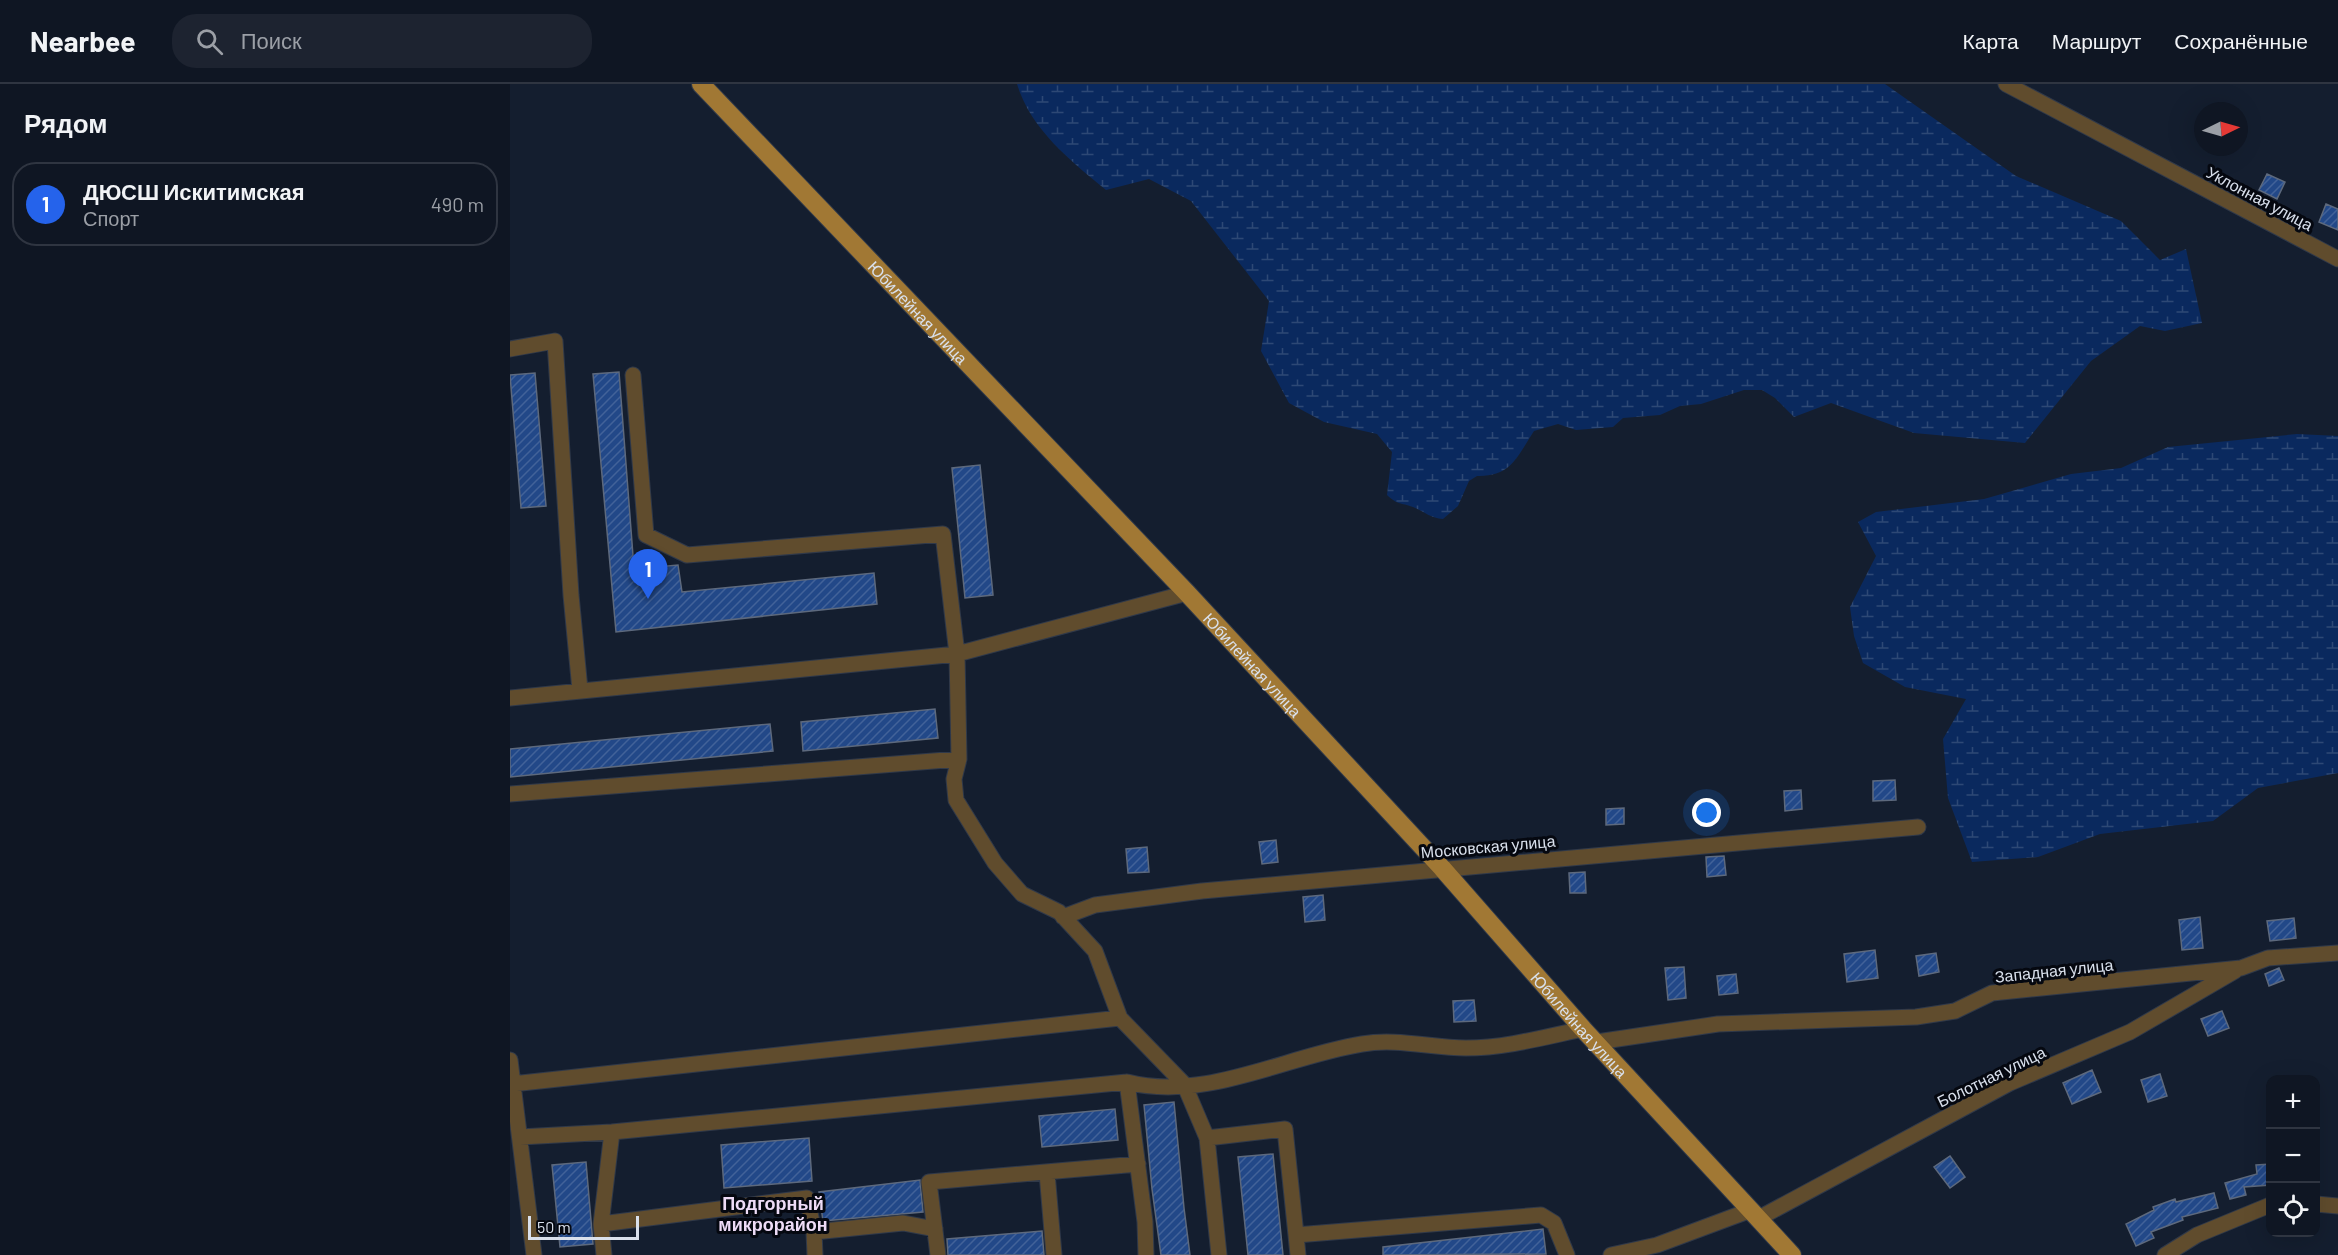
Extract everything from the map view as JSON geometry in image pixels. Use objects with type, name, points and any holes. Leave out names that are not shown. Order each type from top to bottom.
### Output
[{"type":"main road","name":"Юбилейная улица","points":[[701,84],[1187,593],[1442,868],[1583,1029],[1792,1255]]},
{"type":"street","name":"Уклонная улица","points":[[2006,84],[2338,259]]},
{"type":"street","points":[[510,349],[555,341],[571,595],[580,690]]},
{"type":"street","points":[[633,375],[646,535],[687,555],[943,534],[957,654],[959,759],[954,779],[956,800],[995,863],[1022,894],[1063,916],[1095,951],[1120,1018],[1184,1084],[1207,1138],[1219,1255]]},
{"type":"street","points":[[510,698],[957,654],[1187,593]]},
{"type":"street","points":[[510,794],[959,759]]},
{"type":"street","name":"Московская улица","points":[[1063,916],[1095,905],[1202,891],[1918,827]]},
{"type":"street","name":"Западная улица","points":[[1597,1042],[1718,1024],[1916,1017],[1955,1011],[1992,993],[2241,968],[2268,958],[2338,953]]},
{"type":"street","name":"Болотная улица","points":[[1611,1255],[1657,1245],[1755,1214],[2010,1083],[2130,1032],[2241,968]]},
{"type":"street","points":[[512,1084],[1120,1018]]},
{"type":"street","points":[[520,1137],[612,1132],[1127,1082],[1147,1087],[1184,1084],[1244,1077],[1306,1056],[1364,1043],[1410,1043],[1467,1048],[1539,1039],[1583,1029]]},
{"type":"street","points":[[510,1060],[534,1255]]},
{"type":"street","points":[[1127,1082],[1145,1222],[1146,1255]]},
{"type":"street","points":[[1207,1138],[1285,1129],[1298,1255]]},
{"type":"street","points":[[604,1255],[601,1224],[612,1132]]},
{"type":"street","points":[[938,1255],[929,1182],[1138,1164]]},
{"type":"street","points":[[1047,1173],[1054,1255]]},
{"type":"street","points":[[601,1224],[807,1198],[814,1232],[815,1255]]},
{"type":"street","points":[[2320,1204],[2338,1206]]},
{"type":"street","points":[[2165,1255],[2197,1235],[2266,1207]]},
{"type":"street","points":[[1296,1235],[1541,1215],[1554,1223],[1567,1255]]},
{"type":"street","points":[[814,1232],[903,1223],[935,1228]]},
{"type":"green space","points":[[1017,84],[1885,84],[2016,176],[2121,221],[2160,260],[2186,249],[2202,323],[2165,331],[2140,326],[2091,361],[2025,443],[1914,433],[1831,403],[1794,417],[1775,398],[1762,390],[1744,390],[1701,404],[1680,406],[1660,415],[1623,418],[1613,427],[1576,430],[1558,424],[1534,431],[1512,464],[1498,473],[1477,476],[1469,481],[1458,506],[1443,519],[1438,518],[1397,502],[1387,495],[1392,452],[1377,434],[1324,422],[1289,403],[1261,351],[1269,301],[1191,201],[1149,179],[1106,190],[1066,156],[1042,130],[1023,101]]},
{"type":"green space","points":[[2297,434],[2338,436],[2338,773],[2258,788],[2213,821],[2100,834],[2038,857],[1972,862],[1948,798],[1943,739],[1966,699],[1905,687],[1863,663],[1854,636],[1850,607],[1876,556],[1858,522],[1876,512],[1984,499],[2071,474],[2121,468],[2168,447]]},
{"type":"building","points":[[2267,174],[2285,182],[2277,199],[2259,190]]},
{"type":"building","points":[[2326,204],[2338,209],[2338,230],[2319,222]]},
{"type":"building","points":[[619,372],[634,569],[678,565],[682,592],[874,573],[877,604],[616,632],[593,374]]},
{"type":"building","points":[[535,373],[546,506],[521,508],[510,375]]},
{"type":"building","points":[[980,465],[993,595],[965,598],[952,468]]},
{"type":"building","points":[[935,709],[938,738],[803,751],[801,722]]},
{"type":"building","points":[[770,724],[773,751],[510,777],[510,749]]},
{"type":"building","points":[[1895,780],[1896,800],[1873,801],[1873,781]]},
{"type":"building","points":[[1801,790],[1802,809],[1785,811],[1784,791]]},
{"type":"building","points":[[1624,808],[1624,824],[1606,825],[1606,809]]},
{"type":"building","points":[[1276,840],[1278,862],[1262,864],[1259,842]]},
{"type":"building","points":[[1147,847],[1149,872],[1128,873],[1126,849]]},
{"type":"building","points":[[1724,856],[1726,875],[1707,877],[1706,857]]},
{"type":"building","points":[[1585,872],[1586,893],[1570,893],[1569,873]]},
{"type":"building","points":[[1323,895],[1325,920],[1305,922],[1303,897]]},
{"type":"building","points":[[2200,917],[2203,948],[2182,950],[2179,920]]},
{"type":"building","points":[[2294,918],[2296,938],[2270,941],[2267,921]]},
{"type":"building","points":[[1875,950],[1878,978],[1847,982],[1844,954]]},
{"type":"building","points":[[1936,953],[1939,972],[1919,976],[1916,956]]},
{"type":"building","points":[[1684,967],[1686,998],[1668,1000],[1665,968]]},
{"type":"building","points":[[2279,968],[2284,980],[2269,986],[2265,974]]},
{"type":"building","points":[[1736,974],[1738,993],[1719,995],[1717,976]]},
{"type":"building","points":[[1474,1000],[1476,1021],[1454,1022],[1453,1001]]},
{"type":"building","points":[[2222,1011],[2229,1028],[2208,1036],[2201,1019]]},
{"type":"building","points":[[2092,1070],[2101,1092],[2072,1104],[2063,1083]]},
{"type":"building","points":[[2160,1074],[2167,1096],[2148,1102],[2141,1080]]},
{"type":"building","points":[[1174,1102],[1190,1255],[1161,1255],[1152,1189],[1144,1105]]},
{"type":"building","points":[[1115,1109],[1118,1140],[1042,1147],[1039,1116]]},
{"type":"building","points":[[809,1138],[812,1181],[724,1188],[721,1145]]},
{"type":"building","points":[[1273,1154],[1283,1255],[1248,1255],[1238,1157]]},
{"type":"building","points":[[1950,1156],[1965,1177],[1950,1188],[1934,1167]]},
{"type":"building","points":[[586,1162],[593,1244],[560,1247],[552,1165]]},
{"type":"building","points":[[2266,1164],[2266,1185],[2244,1187],[2246,1195],[2230,1199],[2225,1183],[2257,1174],[2256,1165]]},
{"type":"building","points":[[920,1180],[923,1212],[823,1221],[819,1192]]},
{"type":"building","points":[[2214,1193],[2218,1208],[2182,1217],[2183,1220],[2151,1232],[2154,1238],[2136,1246],[2126,1224],[2154,1210],[2153,1207],[2175,1199],[2176,1202]]},
{"type":"building","points":[[1543,1229],[1546,1254],[1383,1255],[1383,1247]]},
{"type":"building","points":[[1042,1231],[1044,1255],[948,1255],[947,1239]]},
{"type":"place","name":"ДЮСШ Искитимская","points":[[648,599]]},
{"type":"district","name":"Подгорный микрорайон","points":[[773,1213]]}]
